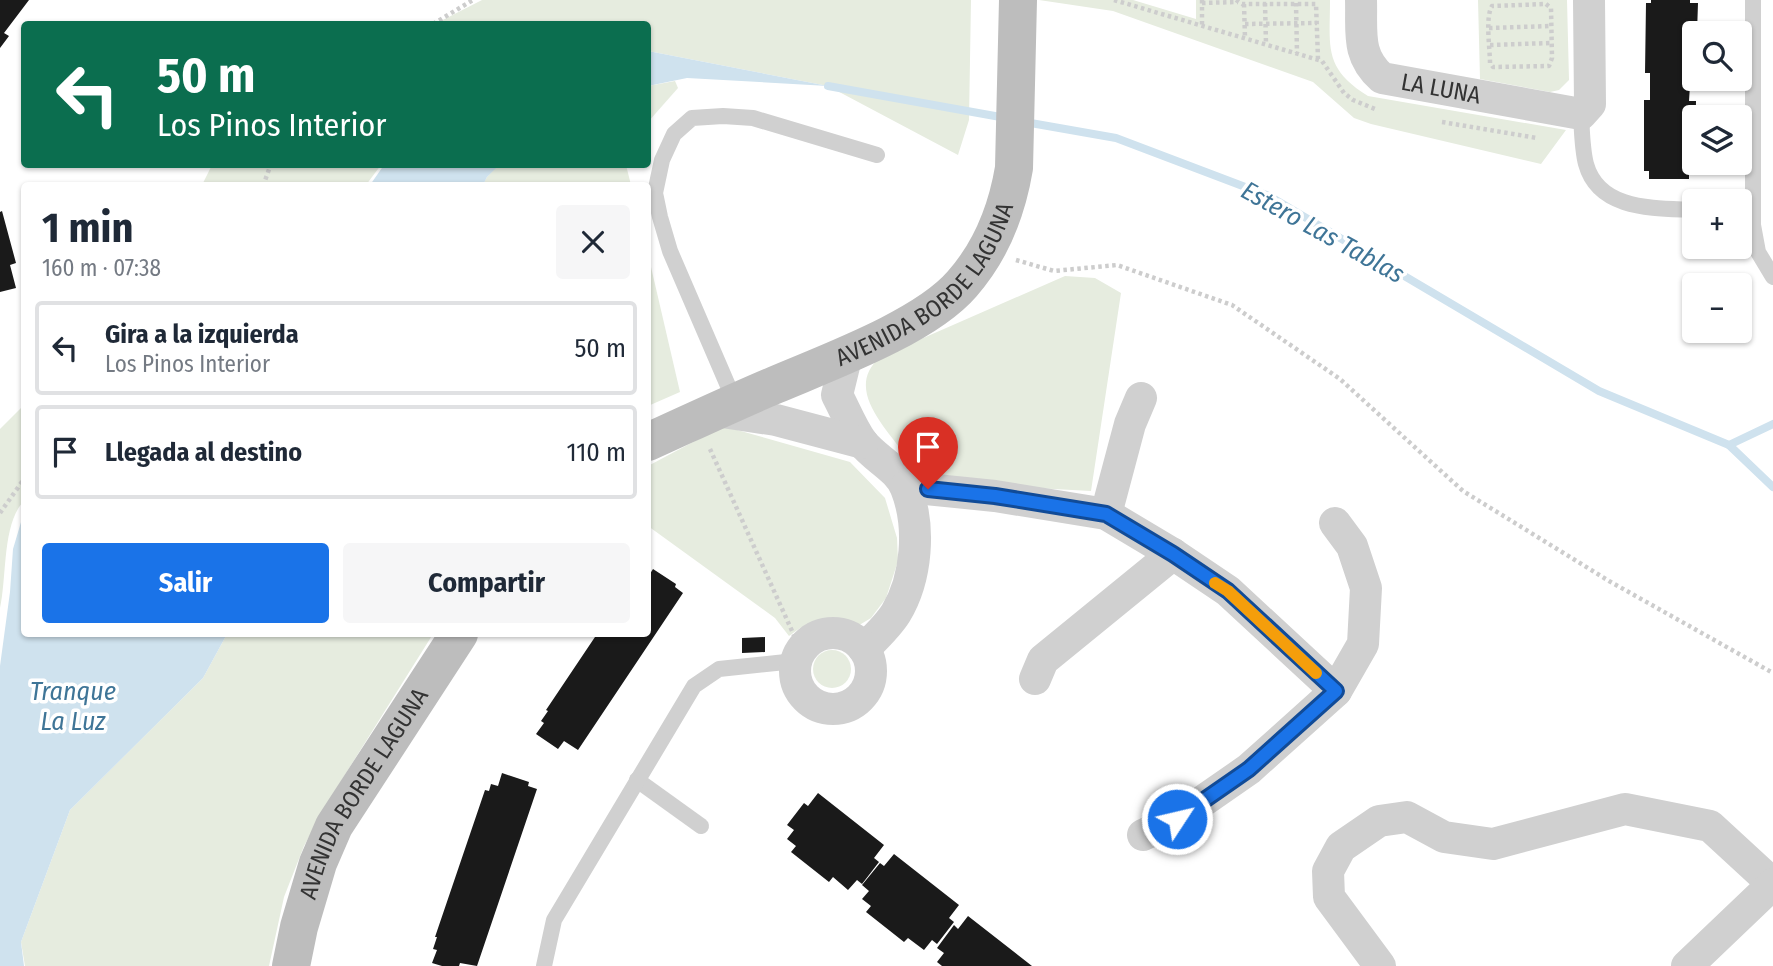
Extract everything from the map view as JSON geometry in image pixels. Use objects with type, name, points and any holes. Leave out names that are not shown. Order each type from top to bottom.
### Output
[{"type":"street","name":"AVENIDA BORDE LAGUNA","points":[[651,441],[737,409],[800,374],[847,354],[931,311],[963,283],[985,251],[1004,212],[1014,168],[1018,0]]},
{"type":"street","name":"LA LUNA","points":[[1361,0],[1362,48],[1372,69],[1382,78],[1581,114]]},
{"type":"street","points":[[1581,114],[1590,104],[1589,0]]},
{"type":"street","points":[[837,395],[847,354]]},
{"type":"street","points":[[800,374],[837,395],[863,443],[891,468],[906,487],[915,535],[911,574],[895,614],[864,649]]},
{"type":"street","points":[[1106,514],[1130,424],[1141,398]]},
{"type":"street","points":[[737,409],[863,443]]},
{"type":"street","points":[[906,487],[995,496],[1106,514],[1228,591],[1336,691]]},
{"type":"street","points":[[1143,835],[1177,819],[1249,769],[1336,691],[1363,644],[1366,588],[1352,546],[1335,523]]},
{"type":"street","points":[[1035,679],[1043,660],[1173,554]]},
{"type":"street","points":[[832,632],[845,634],[856,640],[870,661],[868,686],[851,705],[839,709],[826,709],[814,704],[797,686],[794,673],[798,655],[809,640],[820,635],[832,632]]},
{"type":"street","name":"AVENIDA BORDE LAGUNA","points":[[291,966],[299,927],[318,863],[334,826],[457,637]]},
{"type":"street","points":[[1380,966],[1329,897],[1328,871],[1341,847],[1379,821],[1407,817],[1444,837],[1493,844],[1625,809],[1710,826],[1773,884],[1687,966]]},
{"type":"lane","points":[[1748,189],[1753,0]]},
{"type":"lane","points":[[1581,114],[1586,165],[1596,183],[1616,200],[1639,207],[1682,210]]},
{"type":"lane","points":[[737,409],[670,251],[660,217],[655,193],[662,160],[674,134],[692,118],[754,118],[877,155]]},
{"type":"lane","points":[[1752,223],[1758,252],[1773,277]]},
{"type":"lane","points":[[544,966],[554,920],[694,686],[719,669],[798,655]]},
{"type":"lane","points":[[637,780],[701,826]]},
{"type":"path","points":[[438,21],[473,0]]},
{"type":"path","points":[[1202,26],[1202,2],[1316,4],[1318,59]]},
{"type":"path","points":[[1240,2],[1245,38]]},
{"type":"path","points":[[1265,3],[1266,44]]},
{"type":"path","points":[[1296,3],[1297,53]]},
{"type":"path","points":[[1546,4],[1551,8],[1551,26],[1549,66],[1490,64],[1489,9],[1492,6],[1546,4]]},
{"type":"path","points":[[1245,24],[1317,23]]},
{"type":"path","points":[[1489,28],[1551,26]]},
{"type":"path","points":[[1490,45],[1551,43]]},
{"type":"path","points":[[1538,66],[1539,76]]},
{"type":"path","points":[[985,251],[1054,271],[1117,265],[1232,305],[1340,379],[1463,491],[1609,581],[1773,673]]},
{"type":"path","points":[[737,409],[798,655]]},
{"type":"path","points":[[0,513],[21,483]]},
{"type":"shaded area","points":[[482,0],[971,0],[969,120],[958,155],[828,86],[651,52],[651,21],[441,21]]},
{"type":"shaded area","points":[[1039,0],[1133,0],[1196,19],[1196,0],[1330,0],[1330,44],[1336,66],[1353,86],[1368,96],[1566,130],[1541,164],[1371,124],[1354,118],[1313,82],[1113,11]]},
{"type":"shaded area","points":[[1478,0],[1567,0],[1569,80],[1559,90],[1550,92],[1480,79]]},
{"type":"shaded area","points":[[675,81],[678,88],[651,119],[651,85]]},
{"type":"shaded area","points":[[210,168],[379,168],[368,182],[203,182]]},
{"type":"shaded area","points":[[495,168],[627,168],[630,182],[484,182]]},
{"type":"shaded area","points":[[651,267],[680,392],[651,405]]},
{"type":"shaded area","points":[[1065,276],[1095,278],[1121,293],[1091,491],[1000,486],[914,474],[904,454],[872,407],[866,382],[870,369],[880,357]]},
{"type":"shaded area","points":[[21,408],[21,505],[12,523],[9,537],[0,608],[0,429]]},
{"type":"shaded area","points":[[723,426],[850,462],[885,498],[897,538],[898,561],[886,598],[871,618],[856,627],[812,624],[789,636],[775,618],[651,528],[651,464]]},
{"type":"shaded area","points":[[225,637],[431,637],[326,805],[304,846],[284,897],[269,966],[25,966],[21,942],[70,810],[203,678]]},
{"type":"shaded area","points":[[832,650],[846,655],[851,669],[846,683],[832,688],[818,683],[813,669],[818,655]]},
{"type":"water","points":[[651,52],[828,86],[687,78],[651,85]]},
{"type":"water","points":[[382,168],[496,168],[484,182],[372,182]]},
{"type":"water","name":"Tranque La Luz","points":[[21,522],[21,637],[225,637],[203,678],[70,810],[21,942],[24,966],[0,966],[0,666],[13,549]]},
{"type":"building","points":[[0,0],[29,0],[4,33],[9,36],[0,48]]},
{"type":"building","points":[[1651,0],[1690,0],[1690,3],[1698,3],[1697,21],[1682,21],[1682,91],[1689,91],[1689,101],[1696,101],[1696,105],[1682,105],[1682,175],[1689,175],[1689,179],[1649,179],[1649,171],[1644,171],[1644,100],[1650,100],[1650,73],[1645,73],[1646,3],[1651,3]]},
{"type":"building","points":[[2,211],[16,263],[10,265],[16,288],[0,292],[0,212]]},
{"type":"building","points":[[653,569],[676,584],[675,587],[683,593],[578,750],[564,741],[558,749],[536,734],[544,723],[541,721],[548,711],[546,710],[595,637],[651,637]]},
{"type":"building","points":[[765,637],[765,652],[742,653],[742,638]]},
{"type":"building","points":[[502,773],[529,782],[528,786],[537,789],[477,966],[460,963],[459,966],[442,966],[432,963],[437,950],[433,949],[435,937],[485,790],[489,791],[491,784],[498,786]]},
{"type":"building","points":[[818,793],[884,845],[874,858],[879,862],[862,884],[857,880],[848,890],[833,877],[829,882],[791,852],[796,846],[787,839],[794,830],[787,825],[804,803],[808,806]]},
{"type":"building","points":[[894,854],[959,905],[949,918],[954,922],[937,944],[932,940],[924,950],[908,938],[904,942],[866,912],[871,906],[862,899],[869,891],[862,885],[880,863],[884,866]]},
{"type":"building","points":[[968,916],[1032,966],[942,966],[937,962],[944,953],[937,948],[954,925],[958,929]]},
{"type":"waterway","name":"Estero Las Tablas","points":[[828,86],[1006,118]]},
{"type":"waterway","name":"Estero Las Tablas","points":[[1025,122],[1116,138],[1269,196],[1599,391],[1729,445],[1773,487]]},
{"type":"waterway","points":[[1729,445],[1773,424]]},
{"type":"slow traffic","points":[[1215,583],[1228,591],[1316,673]]},
{"type":"route","points":[[928,489],[995,496],[1106,514],[1228,591],[1336,691],[1249,769],[1177,819]]}]
